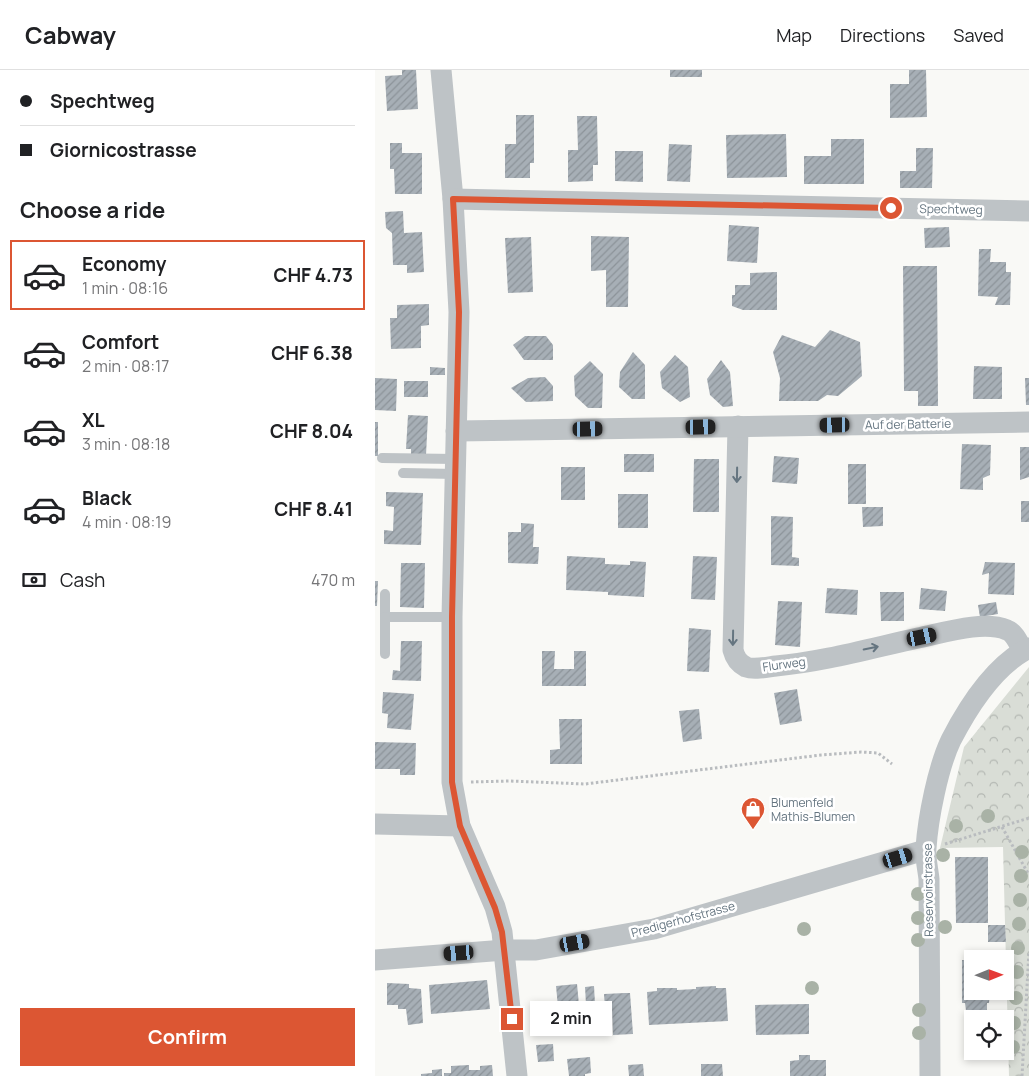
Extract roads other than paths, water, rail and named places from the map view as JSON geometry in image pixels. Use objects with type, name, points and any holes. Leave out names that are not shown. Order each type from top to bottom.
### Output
[{"type":"street","points":[[441,70],[453,199],[459,312],[452,617],[452,782],[460,826],[495,908],[505,950],[517,1076]]},
{"type":"street","name":"Spechtweg","points":[[453,199],[1029,211]]},
{"type":"street","name":"Auf der Batterie","points":[[456,431],[1029,422]]},
{"type":"street","name":"Flurweg","points":[[738,426],[733,650],[735,658],[739,663],[754,668],[791,665],[959,629],[990,626],[1012,632],[1026,649]]},
{"type":"street","name":"Reservoirstrasse","points":[[930,1076],[929,879],[925,850],[936,784],[951,741],[976,700],[999,669],[1026,649]]},
{"type":"street","points":[[375,824],[460,826]]},
{"type":"street","name":"Predigerhofstrasse","points":[[375,960],[505,950],[536,950],[653,929],[925,850]]},
{"type":"lane","points":[[382,458],[456,467]]},
{"type":"lane","points":[[403,473],[456,467]]},
{"type":"lane","points":[[385,594],[385,654]]},
{"type":"lane","points":[[385,617],[452,617]]},
{"type":"place","name":"Blumenfeld Mathis-Blumen","points":[[753,830]]}]
